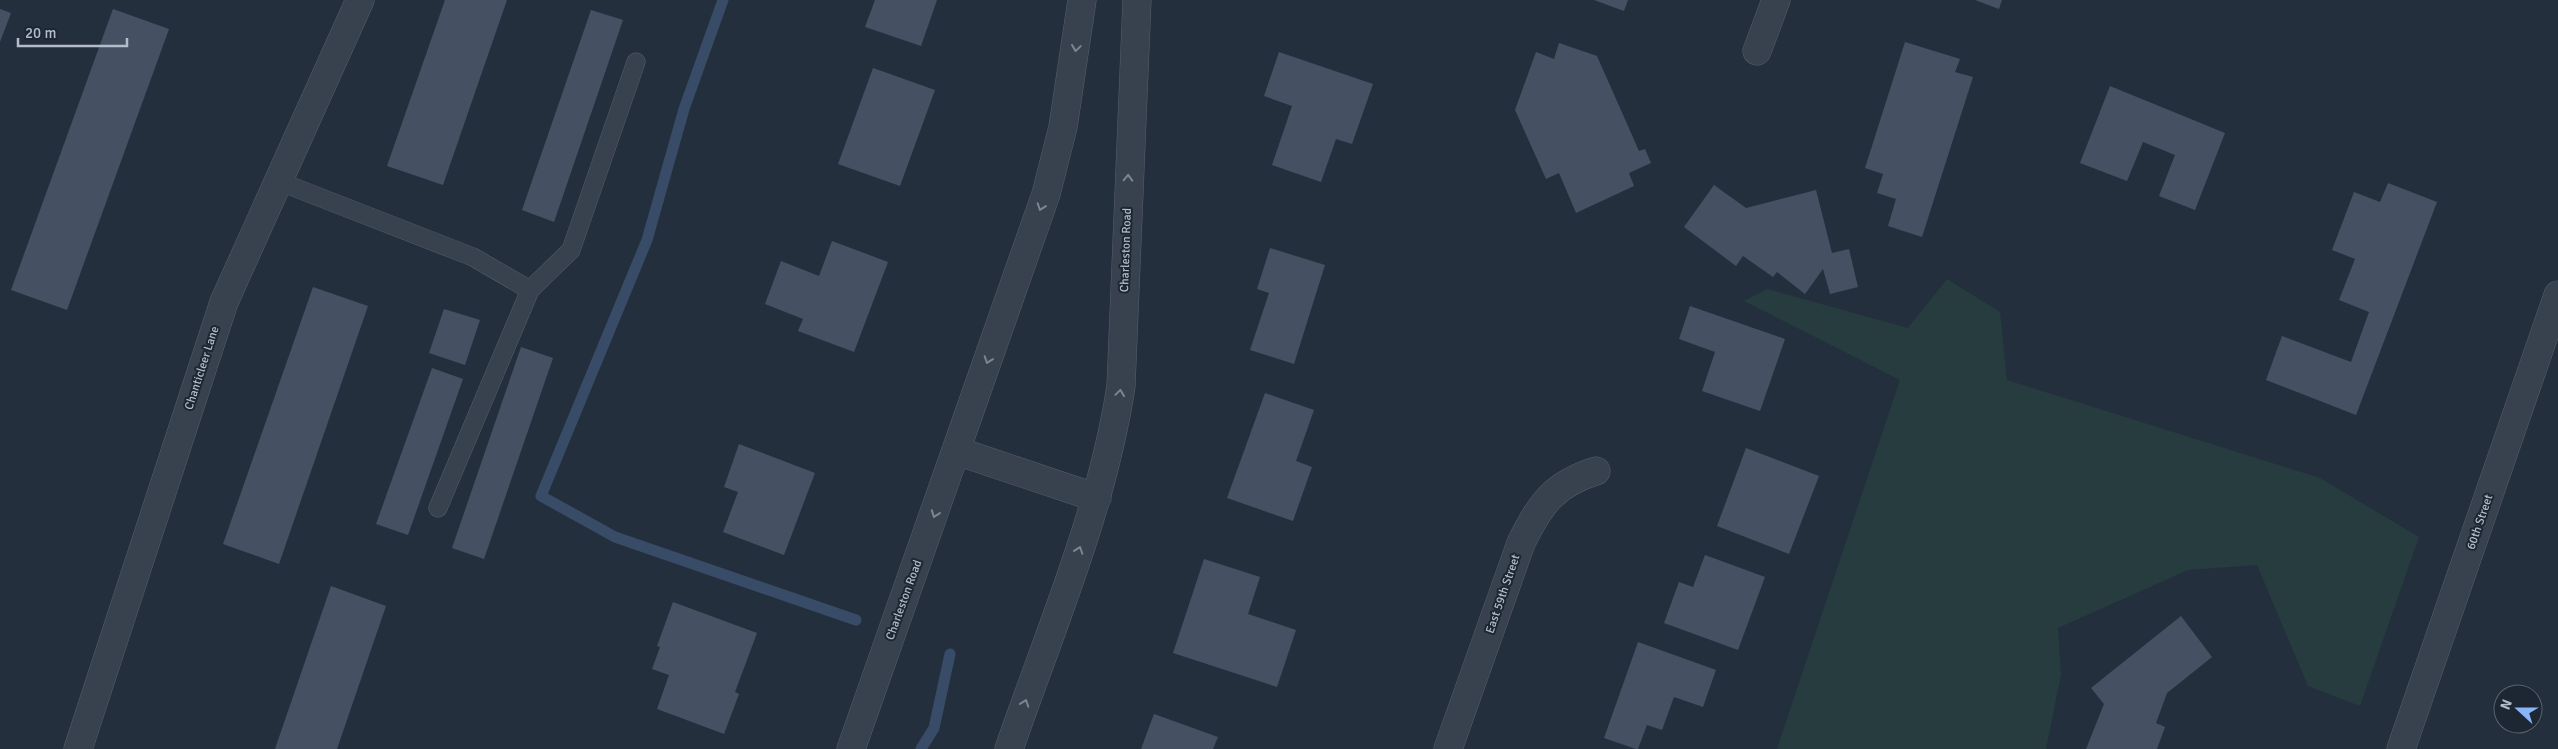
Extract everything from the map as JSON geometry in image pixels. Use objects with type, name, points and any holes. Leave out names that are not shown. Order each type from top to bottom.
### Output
[{"type":"street","name":"Chanticleer Lane","points":[[78,749],[224,302],[360,0]]},
{"type":"street","name":"Charleston Road","points":[[851,749],[1046,194],[1063,127],[1082,0]]},
{"type":"street","name":"Charleston Road","points":[[1009,749],[1097,498],[1114,431],[1121,386],[1137,0]]},
{"type":"street","points":[[1757,51],[1776,0]]},
{"type":"street","name":"60th Street","points":[[2401,749],[2558,294]]},
{"type":"street","points":[[957,451],[1097,498]]},
{"type":"street","name":"East 59th Street","points":[[1448,749],[1521,543],[1533,519],[1552,494],[1573,478],[1596,471]]},
{"type":"lane","points":[[438,508],[530,290],[571,250],[636,62]]},
{"type":"lane","points":[[278,181],[473,257],[530,290]]},
{"type":"green space","points":[[1947,279],[2000,312],[2007,380],[2320,478],[2419,537],[2360,706],[2308,686],[2257,565],[2188,570],[2058,628],[2061,675],[2046,749],[1777,749],[1900,380],[1744,301],[1767,289],[1908,328]]},
{"type":"building","points":[[445,0],[507,0],[443,185],[387,166]]},
{"type":"building","points":[[875,0],[937,0],[921,46],[865,27]]},
{"type":"building","points":[[1594,0],[1628,0],[1624,11]]},
{"type":"building","points":[[1975,0],[2002,0],[1999,9]]},
{"type":"building","points":[[0,9],[11,13],[0,42]]},
{"type":"building","points":[[113,9],[169,29],[67,310],[11,290]]},
{"type":"building","points":[[591,10],[623,20],[554,222],[522,210]]},
{"type":"building","points":[[1905,42],[1960,59],[1955,72],[1973,77],[1922,237],[1888,226],[1896,199],[1877,193],[1883,174],[1865,168]]},
{"type":"building","points":[[1559,43],[1597,56],[1639,151],[1645,149],[1651,163],[1629,173],[1634,186],[1576,213],[1559,173],[1546,179],[1515,110],[1536,52],[1554,59]]},
{"type":"building","points":[[1279,52],[1373,84],[1352,144],[1336,139],[1321,182],[1272,165],[1292,106],[1264,96]]},
{"type":"building","points":[[873,68],[935,90],[900,186],[838,164]]},
{"type":"building","points":[[2110,86],[2225,133],[2195,210],[2159,196],[2175,155],[2143,142],[2127,181],[2080,163]]},
{"type":"building","points":[[2388,183],[2437,202],[2356,415],[2266,380],[2282,336],[2351,362],[2369,312],[2339,300],[2355,259],[2332,250],[2354,192],[2380,202]]},
{"type":"building","points":[[1714,185],[1746,208],[1816,190],[1832,253],[1849,249],[1858,287],[1830,294],[1823,269],[1805,294],[1777,272],[1773,277],[1743,256],[1736,266],[1684,227]]},
{"type":"building","points":[[832,241],[888,262],[854,352],[798,331],[803,319],[765,304],[781,261],[819,276]]},
{"type":"building","points":[[1270,248],[1325,265],[1294,364],[1250,350],[1269,293],[1257,289]]},
{"type":"building","points":[[313,287],[368,306],[279,564],[223,544]]},
{"type":"building","points":[[1690,306],[1785,339],[1760,411],[1702,391],[1715,352],[1679,339]]},
{"type":"building","points":[[444,309],[480,320],[465,365],[429,353]]},
{"type":"building","points":[[521,347],[553,358],[484,559],[452,548]]},
{"type":"building","points":[[432,368],[463,379],[408,535],[376,524]]},
{"type":"building","points":[[1265,393],[1314,410],[1296,461],[1312,467],[1293,521],[1227,498]]},
{"type":"building","points":[[739,444],[815,473],[784,555],[723,532],[738,492],[724,487]]},
{"type":"building","points":[[1746,448],[1819,476],[1789,554],[1717,526]]},
{"type":"building","points":[[1705,555],[1765,577],[1738,650],[1664,623],[1679,582],[1693,587]]},
{"type":"building","points":[[1204,559],[1260,577],[1248,614],[1296,630],[1277,687],[1173,653]]},
{"type":"building","points":[[331,586],[386,606],[337,749],[275,749]]},
{"type":"building","points":[[673,602],[757,633],[735,692],[739,694],[724,734],[657,709],[669,675],[652,669],[660,647],[657,646]]},
{"type":"building","points":[[2181,616],[2212,657],[2167,693],[2156,723],[2165,727],[2157,749],[2086,749],[2104,704],[2091,688]]},
{"type":"building","points":[[1638,642],[1716,670],[1703,707],[1674,697],[1662,730],[1647,725],[1638,749],[1636,749],[1604,738]]},
{"type":"building","points":[[1154,714],[1218,737],[1213,749],[1141,749]]},
{"type":"waterway","points":[[723,0],[684,109],[647,240],[541,496],[615,537],[856,620]]},
{"type":"waterway","points":[[921,749],[934,728],[950,654]]}]
